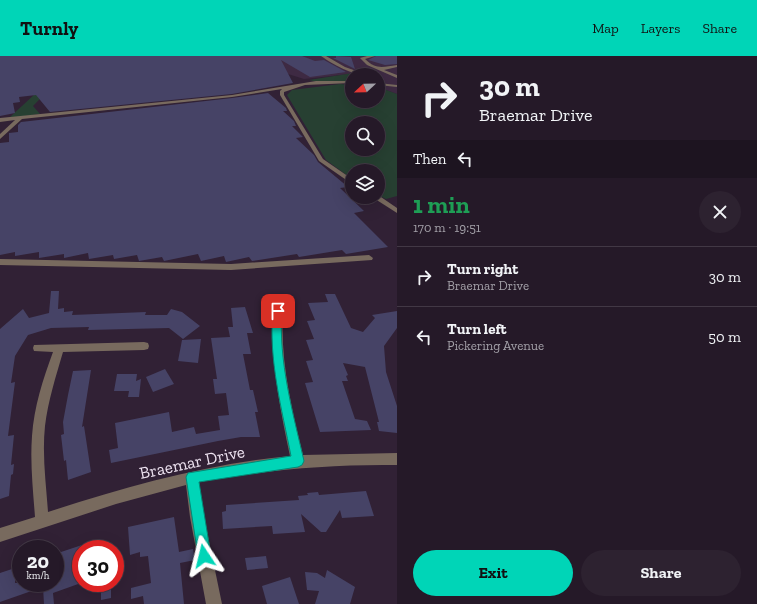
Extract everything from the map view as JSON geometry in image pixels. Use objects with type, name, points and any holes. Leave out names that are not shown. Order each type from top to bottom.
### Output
[{"type":"street","points":[[323,56],[346,68]]},
{"type":"street","points":[[372,56],[362,58],[368,64],[378,68],[397,66]]},
{"type":"street","points":[[385,71],[397,77]]},
{"type":"street","points":[[0,120],[232,96],[318,83],[345,82]]},
{"type":"street","points":[[385,85],[397,86]]},
{"type":"street","points":[[286,88],[282,91],[282,95],[321,160],[345,177]]},
{"type":"street","points":[[0,137],[20,118]]},
{"type":"street","points":[[385,203],[397,211]]},
{"type":"street","points":[[0,262],[231,267],[369,258]]},
{"type":"street","points":[[278,311],[277,322],[282,383],[298,461]]},
{"type":"street","points":[[38,348],[144,346]]},
{"type":"street","points":[[42,522],[38,461],[39,426],[45,394],[59,348]]},
{"type":"street","name":"Braemar Drive","points":[[0,535],[133,492],[192,477],[298,461],[365,458],[397,459]]},
{"type":"street","points":[[192,477],[197,517],[214,604]]},
{"type":"shaded area","points":[[253,56],[397,56],[397,94],[385,90],[385,68],[345,68],[345,74],[304,79],[288,74]]},
{"type":"green space","points":[[76,56],[82,56],[33,106],[40,114],[9,118]]},
{"type":"green space","points":[[345,74],[345,82],[318,82],[309,80]]},
{"type":"green space","points":[[345,84],[345,108],[385,108],[385,90],[397,94],[397,196],[385,198],[385,164],[345,164],[345,174],[326,160],[287,95],[292,90]]},
{"type":"building","points":[[0,56],[302,56],[315,61],[324,60],[345,71],[310,77],[281,60],[293,83],[232,94],[50,112],[36,95],[19,97],[20,102],[13,103],[15,113],[0,116]]},
{"type":"building","points":[[336,56],[351,57],[355,68],[333,58],[336,58]]},
{"type":"building","points":[[376,56],[397,56],[397,64],[385,65],[368,60]]},
{"type":"building","points":[[268,93],[286,108],[287,111],[283,111],[294,121],[296,126],[292,126],[303,137],[296,138],[314,155],[318,162],[345,184],[345,187],[340,188],[345,193],[345,204],[357,204],[364,211],[354,213],[388,247],[346,254],[342,250],[299,257],[297,254],[252,261],[249,257],[226,262],[224,256],[201,261],[198,254],[164,261],[162,257],[139,261],[137,255],[114,259],[113,255],[89,259],[88,253],[64,258],[64,254],[39,258],[39,252],[15,256],[15,252],[0,255],[0,143],[9,142],[9,133],[18,132],[18,125],[21,122]]},
{"type":"building","points":[[51,291],[59,291],[58,309],[64,308],[64,312],[73,311],[72,315],[146,312],[145,315],[167,315],[171,309],[182,312],[200,326],[183,339],[169,328],[88,330],[89,327],[51,328],[28,335],[15,356],[11,383],[15,382],[8,436],[14,435],[11,465],[14,464],[13,474],[11,475],[9,496],[0,499],[0,329],[23,309],[29,318],[49,313]]},
{"type":"building","points":[[325,294],[335,294],[351,328],[363,332],[375,318],[372,315],[397,311],[397,328],[384,346],[386,372],[397,406],[397,433],[379,431],[377,422],[379,422],[365,367],[343,363],[348,375],[346,376],[348,381],[342,381],[355,419],[367,421],[371,430],[320,432],[305,383],[313,382],[306,361],[313,360],[306,340],[314,339],[307,321],[315,320],[308,303],[328,302]]},
{"type":"building","points":[[245,307],[253,333],[247,333],[251,354],[243,354],[250,390],[253,390],[258,412],[255,412],[260,437],[241,437],[218,441],[111,463],[109,450],[118,448],[115,423],[169,412],[172,432],[194,427],[196,434],[220,430],[218,416],[229,415],[226,393],[215,394],[213,379],[217,379],[211,338],[230,337],[228,327],[233,327],[231,308]]},
{"type":"building","points":[[201,339],[198,363],[178,361],[182,340]]},
{"type":"building","points":[[165,369],[174,384],[153,392],[146,377]]},
{"type":"building","points":[[91,370],[82,427],[84,426],[91,472],[68,480],[61,435],[64,434],[63,422],[73,371]]},
{"type":"building","points":[[117,374],[137,374],[136,381],[141,379],[139,397],[128,397],[129,391],[114,391]]},
{"type":"building","points":[[366,491],[374,516],[342,518],[340,510],[326,532],[321,532],[301,514],[305,532],[273,534],[272,526],[223,529],[222,512],[226,511],[226,505],[299,500],[298,496],[308,495],[307,493],[318,492],[319,495]]},
{"type":"building","points":[[174,517],[179,552],[193,549],[195,560],[180,563],[184,604],[144,604],[143,596],[131,599],[131,588],[151,583],[148,556],[140,557],[140,552],[130,555],[128,527]]},
{"type":"building","points":[[72,548],[72,586],[64,589],[64,551]]},
{"type":"building","points":[[266,556],[268,568],[247,570],[245,558]]},
{"type":"building","points":[[12,569],[12,592],[29,592],[0,602],[0,573]]},
{"type":"building","points":[[327,570],[355,587],[350,604],[315,604],[319,591],[307,590],[305,572],[317,573],[325,578]]},
{"type":"building","points":[[290,577],[299,604],[267,604],[262,586]]},
{"type":"building","points":[[43,592],[56,592],[53,593],[54,604],[44,604]]},
{"type":"building","points":[[101,592],[111,592],[111,598],[101,600]]},
{"type":"route","points":[[204,556],[192,477],[298,461],[282,383],[277,322],[278,311]]}]
